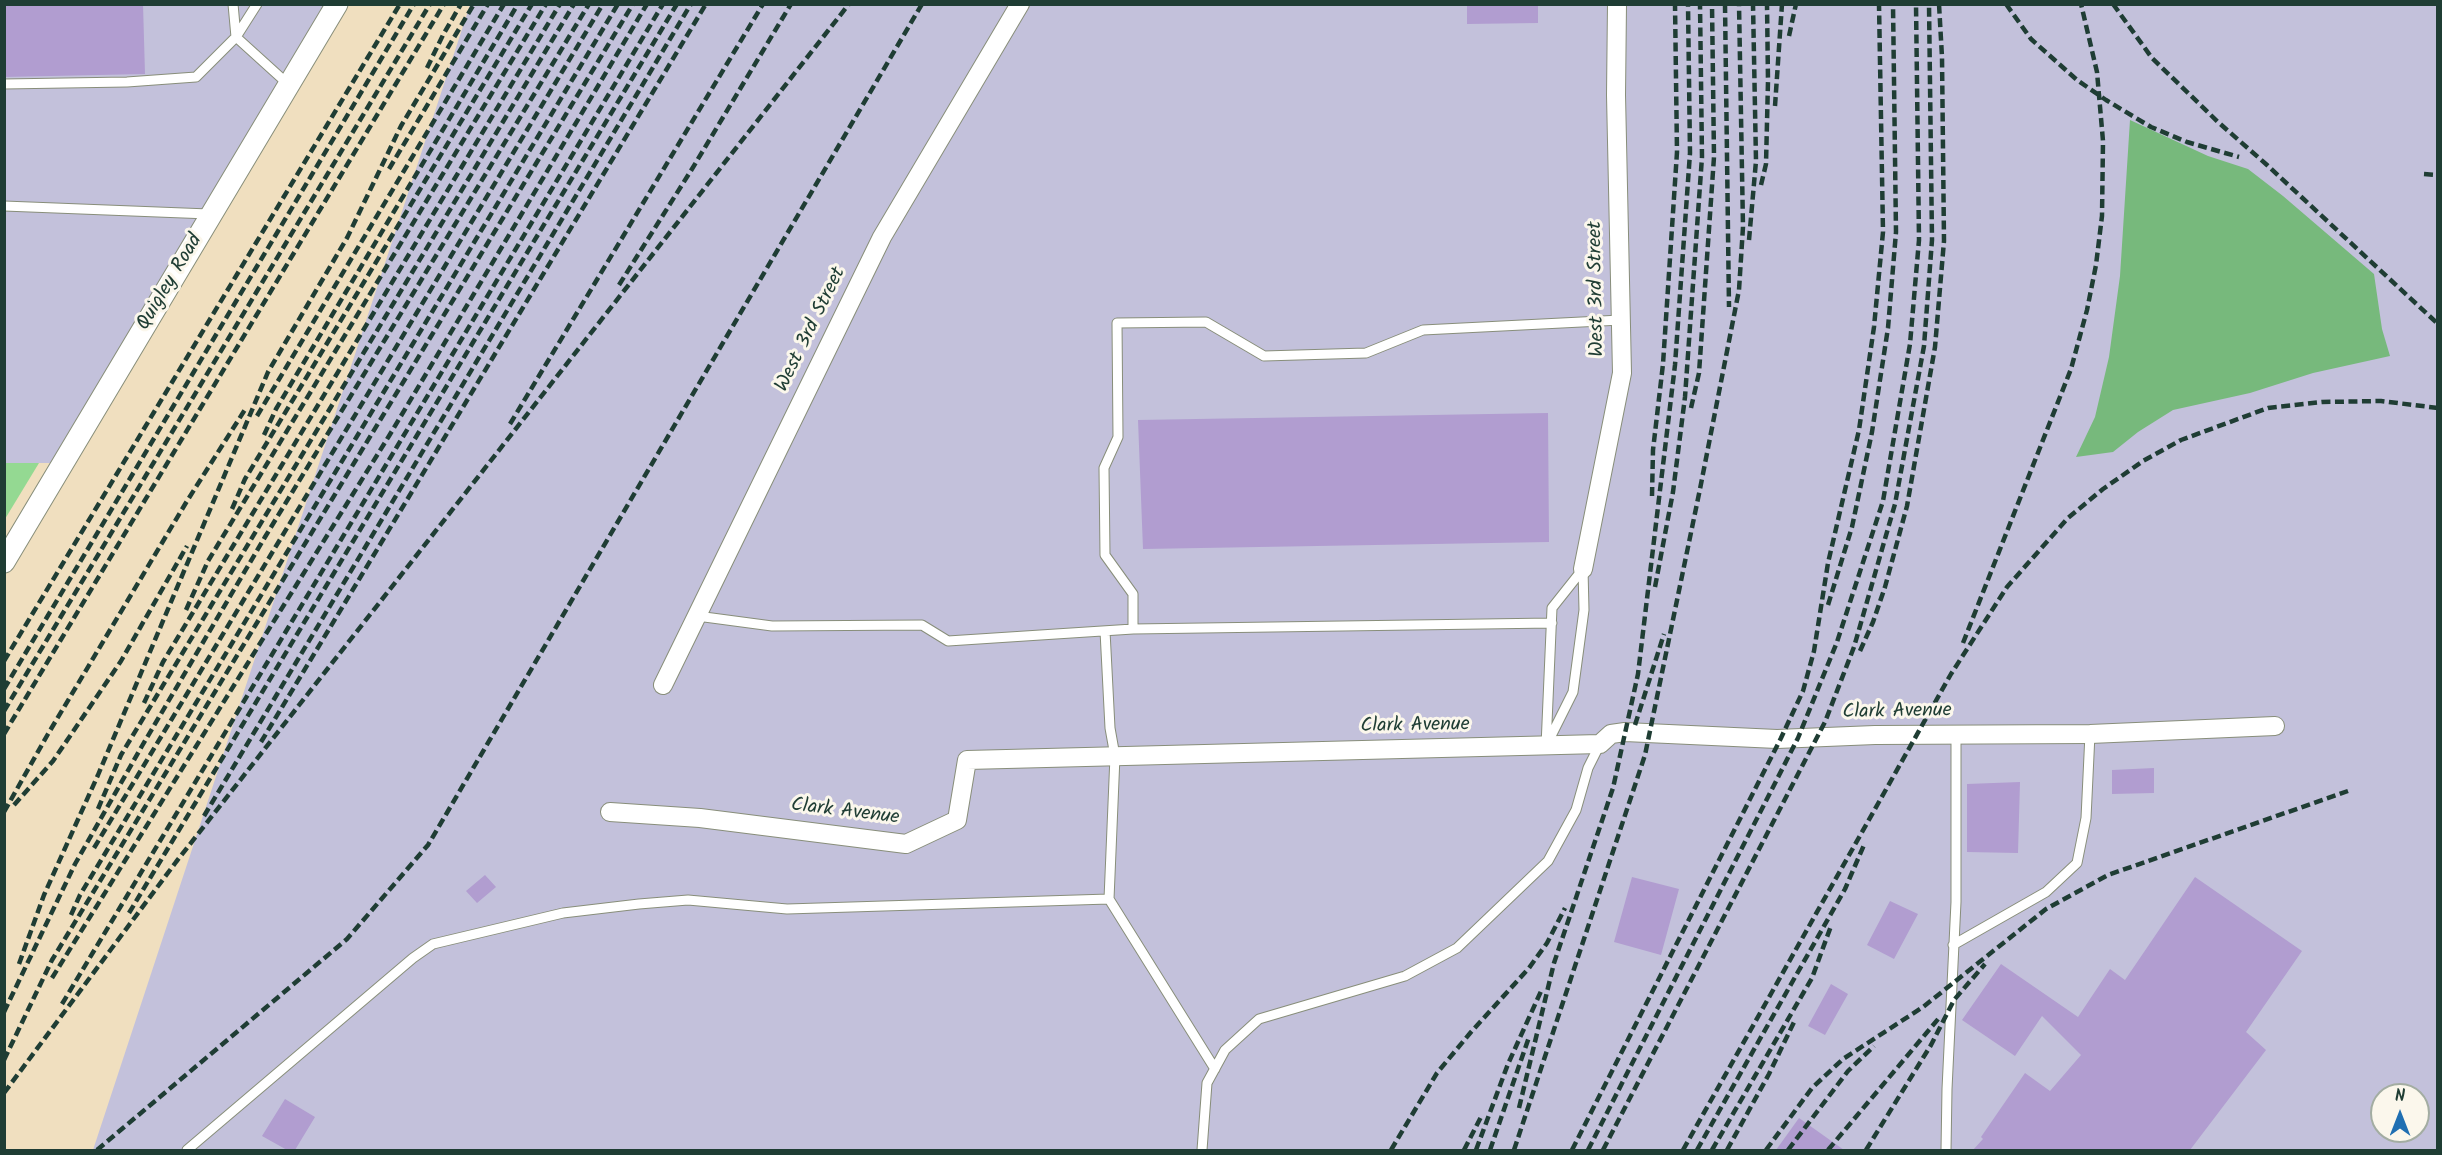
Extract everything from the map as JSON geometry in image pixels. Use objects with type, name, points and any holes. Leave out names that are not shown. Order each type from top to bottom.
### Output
[{"type":"street","name":"Quigley Road","points":[[4,562],[337,4]]},
{"type":"street","name":"West 3rd Street","points":[[663,685],[882,237],[1020,4]]},
{"type":"street","name":"West 3rd Street","points":[[1583,569],[1622,373],[1616,95],[1617,4]]},
{"type":"street","name":"Clark Avenue","points":[[610,812],[700,818],[906,844],[957,820],[967,760],[1600,744],[1611,734],[1625,732],[1777,739],[2090,734],[2275,726]]},
{"type":"lane","points":[[233,4],[236,37],[289,85]]},
{"type":"lane","points":[[4,84],[128,82],[196,77],[236,37],[257,4]]},
{"type":"lane","points":[[4,206],[212,214]]},
{"type":"lane","points":[[1133,629],[1133,594],[1104,555],[1104,468],[1118,437],[1117,323],[1206,322],[1264,356],[1366,353],[1423,330],[1621,320]]},
{"type":"lane","name":"West 3rd Street","points":[[1546,746],[1552,608],[1583,569]]},
{"type":"lane","name":"West 3rd Street","points":[[1546,746],[1572,692],[1584,610],[1583,569]]},
{"type":"lane","points":[[697,616],[772,626],[922,625],[948,641],[1133,629],[1552,623]]},
{"type":"lane","points":[[1105,631],[1110,728],[1115,756],[1109,899],[1215,1069]]},
{"type":"lane","points":[[1953,945],[2046,892],[2078,863],[2086,818],[2090,734]]},
{"type":"lane","points":[[1946,1150],[1956,902],[1956,735]]},
{"type":"lane","points":[[1202,1150],[1207,1083],[1225,1050],[1259,1019],[1405,976],[1457,948],[1548,861],[1576,810],[1588,768],[1600,744]]},
{"type":"lane","points":[[187,1150],[413,958],[433,944],[563,913],[688,900],[788,909],[1109,899]]},
{"type":"shaded area","points":[[4,5],[337,5],[64,463],[5,463]]},
{"type":"shaded area","points":[[470,5],[2437,5],[2437,1150],[93,1150]]},
{"type":"green space","points":[[2130,120],[2208,156],[2248,169],[2374,274],[2382,329],[2390,356],[2313,373],[2250,393],[2173,410],[2138,432],[2113,452],[2076,457],[2095,417],[2109,357],[2120,276]]},
{"type":"green space","points":[[4,463],[39,463],[5,519]]},
{"type":"building","points":[[4,4],[143,4],[145,74],[4,77]]},
{"type":"building","points":[[1467,4],[1538,4],[1538,23],[1467,24]]},
{"type":"building","points":[[1548,413],[1549,542],[1143,549],[1138,420]]},
{"type":"building","points":[[2154,768],[2154,793],[2112,794],[2112,770]]},
{"type":"building","points":[[2020,782],[2018,853],[1967,852],[1967,784]]},
{"type":"building","points":[[485,875],[496,887],[477,903],[466,891]]},
{"type":"building","points":[[1632,877],[1679,889],[1661,955],[1614,942]]},
{"type":"building","points":[[2195,877],[2302,951],[2246,1032],[2266,1050],[2190,1150],[1973,1150],[1983,1139],[1981,1137],[2025,1073],[2050,1091],[2081,1055],[2042,1016],[2015,1056],[1962,1020],[2001,964],[2078,1017],[2110,969],[2125,980]]},
{"type":"building","points":[[1890,901],[1918,914],[1894,959],[1867,945]]},
{"type":"building","points":[[1831,984],[1848,994],[1825,1035],[1808,1026]]},
{"type":"building","points":[[285,1099],[315,1117],[295,1150],[287,1150],[262,1136]]},
{"type":"building","points":[[1799,1118],[1844,1150],[1776,1150]]},
{"type":"railway","points":[[4,661],[400,4]]},
{"type":"railway","points":[[4,689],[414,4]]},
{"type":"railway","points":[[4,711],[430,4]]},
{"type":"railway","points":[[4,734],[444,4]]},
{"type":"railway","points":[[427,68],[461,4]]},
{"type":"railway","points":[[19,964],[44,895],[98,775],[268,372],[347,238],[401,126],[474,4]]},
{"type":"railway","points":[[389,169],[488,4]]},
{"type":"railway","points":[[257,416],[504,4]]},
{"type":"railway","points":[[264,435],[276,409],[518,4]]},
{"type":"railway","points":[[232,509],[245,479],[532,4]]},
{"type":"railway","points":[[186,610],[208,561],[546,4]]},
{"type":"railway","points":[[144,703],[163,662],[560,4]]},
{"type":"railway","points":[[98,809],[121,755],[574,4]]},
{"type":"railway","points":[[4,1012],[75,864],[142,746],[265,537],[589,4]]},
{"type":"railway","points":[[94,848],[603,4]]},
{"type":"railway","points":[[71,915],[80,895],[618,4]]},
{"type":"railway","points":[[4,1060],[52,960],[633,4]]},
{"type":"railway","points":[[52,978],[389,436],[647,4]]},
{"type":"railway","points":[[62,1004],[663,4]]},
{"type":"railway","points":[[129,913],[677,4]]},
{"type":"railway","points":[[204,816],[691,4]]},
{"type":"railway","points":[[261,742],[706,4]]},
{"type":"railway","points":[[510,424],[763,4]]},
{"type":"railway","points":[[619,285],[791,4]]},
{"type":"railway","points":[[4,1093],[176,862],[849,4]]},
{"type":"railway","points":[[97,1150],[347,939],[428,845],[922,4]]},
{"type":"railway","points":[[1652,496],[1653,450],[1663,364],[1677,152],[1675,4]]},
{"type":"railway","points":[[1519,1108],[1554,963],[1613,788],[1638,674],[1675,365],[1690,153],[1688,4]]},
{"type":"railway","points":[[1655,587],[1673,492],[1685,397],[1702,157],[1700,4]]},
{"type":"railway","points":[[1691,408],[1699,373],[1714,157],[1712,4]]},
{"type":"railway","points":[[1725,4],[1729,307]]},
{"type":"railway","points":[[1514,1150],[1645,755],[1700,489],[1739,290],[1743,227],[1739,4]]},
{"type":"railway","points":[[1749,240],[1756,161],[1753,4]]},
{"type":"railway","points":[[1761,185],[1766,164],[1767,4]]},
{"type":"railway","points":[[1775,106],[1782,4]]},
{"type":"railway","points":[[1789,36],[1796,4]]},
{"type":"railway","points":[[1572,1150],[1781,738],[1803,691],[1814,651],[1828,563],[1859,430],[1874,327],[1883,232],[1879,4]]},
{"type":"railway","points":[[1828,605],[1852,527],[1872,432],[1888,328],[1896,232],[1893,4]]},
{"type":"railway","points":[[1588,1150],[1798,738],[1837,642],[1883,501],[1910,344],[1919,240],[1916,4]]},
{"type":"railway","points":[[1603,1150],[1825,722],[1854,647],[1895,504],[1924,346],[1932,240],[1929,4]]},
{"type":"railway","points":[[1860,651],[1885,587],[1907,506],[1935,347],[1944,241],[1942,57],[1939,4]]},
{"type":"railway","points":[[2006,4],[2031,39],[2077,80],[2106,100],[2151,127],[2187,142],[2239,157]]},
{"type":"railway","points":[[1963,643],[2071,369],[2096,265],[2102,216],[2103,141],[2097,72],[2081,4]]},
{"type":"railway","points":[[2113,4],[2152,58],[2218,122],[2438,324]]},
{"type":"railway","points":[[2424,174],[2438,175]]},
{"type":"railway","points":[[1683,1150],[1951,674],[2007,587],[2068,518],[2103,489],[2143,461],[2181,440],[2268,408],[2322,402],[2381,401],[2438,408]]},
{"type":"railway","points":[[4,812],[187,501],[246,408]]},
{"type":"railway","points":[[14,805],[53,761],[121,661],[187,546]]},
{"type":"railway","points":[[1635,725],[1664,634]]},
{"type":"railway","points":[[1766,1150],[1812,1088],[1843,1059],[1923,1007],[2046,909],[2108,875],[2348,791]]},
{"type":"railway","points":[[1697,1150],[1845,889],[1864,845]]},
{"type":"railway","points":[[1391,1150],[1437,1073],[1529,968],[1547,943],[1565,908]]},
{"type":"railway","points":[[1712,1150],[1812,978],[1831,926]]},
{"type":"railway","points":[[1866,1150],[1931,1045],[1954,1000],[1985,964]]},
{"type":"railway","points":[[1476,1150],[1508,1064],[1542,989]]},
{"type":"railway","points":[[1828,1150],[1939,1018]]},
{"type":"railway","points":[[1727,1150],[1769,1074],[1795,1020]]},
{"type":"railway","points":[[1490,1150],[1529,1037]]},
{"type":"railway","points":[[1788,1150],[1848,1071],[1874,1046]]},
{"type":"railway","points":[[1464,1150],[1482,1115]]}]
